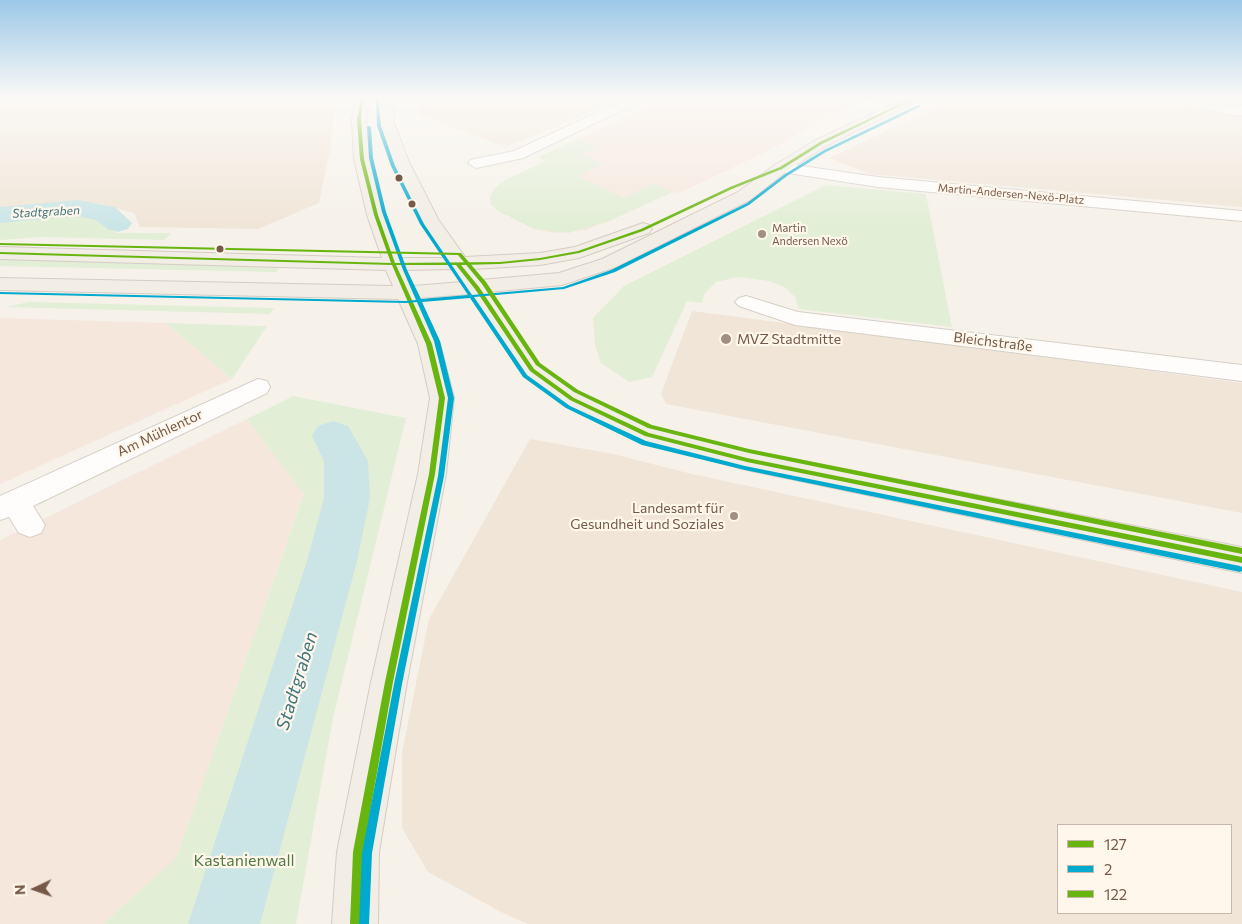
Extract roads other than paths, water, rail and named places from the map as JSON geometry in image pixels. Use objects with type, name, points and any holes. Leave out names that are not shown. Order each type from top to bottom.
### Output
[{"type":"main road","points":[[355,924],[358,852],[389,682],[432,474],[442,398],[429,344],[393,264],[376,215],[362,158],[361,141]]},
{"type":"main road","points":[[394,141],[400,162],[429,219],[457,264],[476,288],[532,370],[572,400],[647,435],[747,460],[1242,560]]},
{"type":"main road","points":[[0,284],[406,293],[562,279],[609,263],[744,196],[781,168],[827,141]]},
{"type":"main road","points":[[0,253],[393,264],[500,263],[540,260],[579,252],[642,230],[732,188],[781,168]]},
{"type":"street","points":[[476,162],[518,155],[548,141]]},
{"type":"street","name":"Martin-Andersen-Nexö-Platz","points":[[781,168],[878,182],[1242,216]]},
{"type":"street","name":"Bleichstraße","points":[[746,302],[795,318],[1242,373]]},
{"type":"street","name":"Am Mühlentor","points":[[15,512],[57,470],[258,387]]},
{"type":"waterway","name":"Stadtgraben","points":[[0,215],[78,208],[105,213],[118,223]]},
{"type":"waterway","name":"Stadtgraben","points":[[224,924],[332,561],[347,498],[346,461],[333,436]]},
{"type":"place","name":"Martin Andersen Nexö","points":[[762,234]]},
{"type":"place","name":"MVZ Stadtmitte","points":[[726,339]]},
{"type":"place","name":"Landesamt für Gesundheit und Soziales","points":[[734,516]]},
{"type":"park label","name":"Kastanienwall","points":[[244,861]]}]
